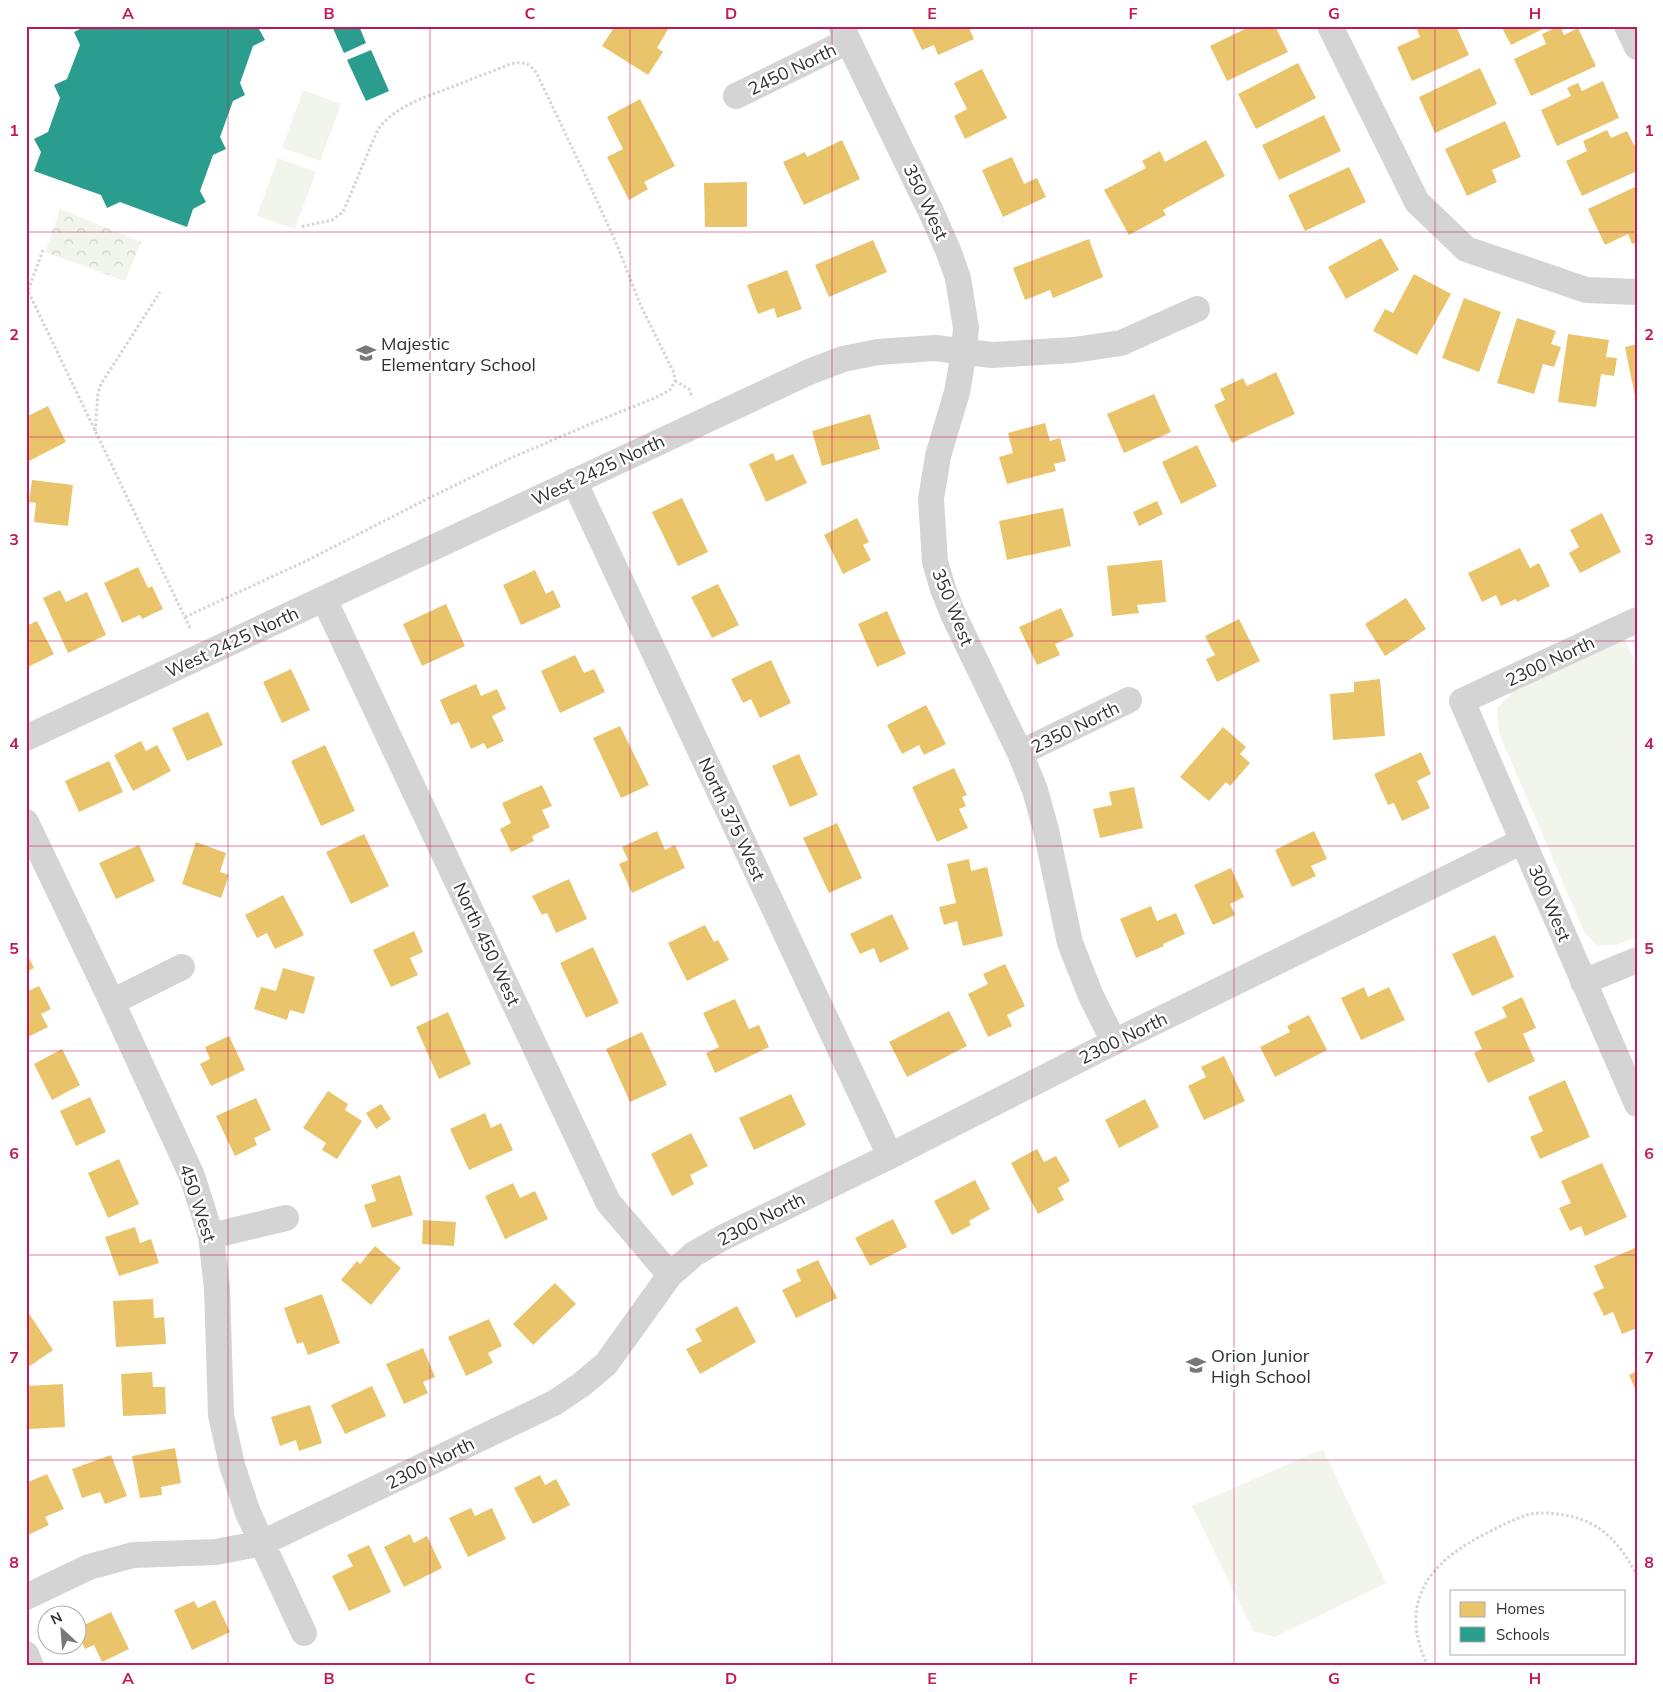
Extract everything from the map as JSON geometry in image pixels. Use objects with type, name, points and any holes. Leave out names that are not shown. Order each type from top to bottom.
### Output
[{"type":"street","points":[[1330,26],[1417,202],[1466,249],[1586,290],[1637,292]]},
{"type":"street","points":[[1627,26],[1637,47]]},
{"type":"street","name":"2450 North","points":[[736,96],[844,34]]},
{"type":"street","name":"350 West","points":[[844,34],[948,250],[958,278],[966,328],[958,392],[938,456],[931,499],[935,562],[952,614],[1020,753],[1034,790],[1046,830],[1070,943],[1091,996],[1114,1042]]},
{"type":"street","name":"West 2425 North","points":[[26,738],[809,372],[843,360],[878,352],[935,348],[992,355],[1074,350],[1121,342],[1197,309]]},
{"type":"street","name":"North 375 West","points":[[574,481],[890,1156]]},
{"type":"street","name":"North 450 West","points":[[324,599],[608,1202],[670,1275]]},
{"type":"street","name":"2300 North","points":[[1462,702],[1637,620]]},
{"type":"street","name":"2350 North","points":[[1020,753],[1129,700]]},
{"type":"street","name":"300 West","points":[[1462,702],[1637,1104]]},
{"type":"street","name":"450 West","points":[[26,822],[192,1176],[211,1236],[217,1288],[220,1415],[232,1465],[246,1508],[304,1633]]},
{"type":"street","name":"2300 North","points":[[26,1597],[89,1566],[132,1555],[216,1552],[262,1543],[554,1403],[581,1385],[606,1364],[670,1275],[694,1254],[722,1238],[890,1156],[1114,1042],[1524,841]]},
{"type":"street","points":[[1583,982],[1637,960]]},
{"type":"street","points":[[112,1002],[182,967]]},
{"type":"street","points":[[211,1236],[286,1218]]},
{"type":"street","points":[[26,1654],[31,1666]]},
{"type":"path","points":[[184,617],[306,561],[511,458],[657,397],[670,390],[675,382],[674,373],[640,304],[588,179],[537,74],[532,66],[525,62],[510,64],[422,98],[395,112],[378,129],[344,212],[332,220],[300,227]]},
{"type":"path","points":[[43,250],[28,291],[190,628]]},
{"type":"path","points":[[95,431],[98,393],[101,384],[160,292]]},
{"type":"path","points":[[675,382],[689,389],[692,396]]},
{"type":"path","points":[[1428,1666],[1417,1632],[1417,1611],[1422,1590],[1434,1570],[1451,1554],[1463,1545],[1511,1520],[1533,1514],[1556,1513],[1580,1517],[1597,1526],[1613,1539],[1630,1562],[1637,1576]]},
{"type":"green space","points":[[303,90],[341,104],[320,161],[282,148]]},
{"type":"green space","points":[[278,158],[316,172],[295,229],[257,216]]},
{"type":"green space","points":[[60,209],[141,242],[125,281],[45,252]]},
{"type":"green space","points":[[1624,638],[1637,666],[1637,937],[1620,944],[1597,946],[1584,932],[1499,733],[1497,708],[1517,688]]},
{"type":"green space","points":[[1323,1449],[1386,1583],[1275,1637],[1253,1631],[1192,1506]]},
{"type":"building: Homes","points":[[615,26],[670,26],[657,48],[663,52],[648,75],[602,46]]},
{"type":"building: Homes","points":[[968,26],[974,39],[938,55],[934,45],[922,50],[911,27]]},
{"type":"building: Homes","points":[[1251,26],[1275,26],[1288,52],[1227,81],[1210,46]]},
{"type":"building: Homes","points":[[1424,26],[1456,26],[1469,55],[1412,81],[1397,47],[1420,37],[1417,30]]},
{"type":"building: Homes","points":[[1501,26],[1549,26],[1511,45]]},
{"type":"building: Homes","points":[[1560,26],[1564,35],[1578,28],[1596,66],[1531,96],[1514,59],[1546,44],[1542,34]]},
{"type":"building: Homes","points":[[1298,63],[1316,98],[1256,129],[1238,94]]},
{"type":"building: Homes","points":[[1480,68],[1497,104],[1435,133],[1419,97]]},
{"type":"building: Homes","points":[[982,69],[1007,118],[965,139],[954,116],[967,109],[954,83]]},
{"type":"building: Homes","points":[[1603,81],[1619,118],[1557,146],[1541,110],[1571,96],[1567,88],[1578,83],[1582,91]]},
{"type":"building: Homes","points":[[640,99],[675,166],[644,182],[648,189],[629,200],[607,157],[623,149],[607,117]]},
{"type":"building: Homes","points":[[1324,115],[1341,151],[1279,180],[1262,145]]},
{"type":"building: Homes","points":[[1505,121],[1521,157],[1492,170],[1497,182],[1467,196],[1445,149]]},
{"type":"building: Homes","points":[[1607,130],[1611,138],[1627,131],[1637,151],[1637,171],[1582,196],[1566,161],[1587,151],[1583,141]]},
{"type":"building: Homes","points":[[842,140],[860,179],[804,205],[783,162],[805,152],[807,157]]},
{"type":"building: Homes","points":[[1206,140],[1225,176],[1163,210],[1166,215],[1129,235],[1104,190],[1146,168],[1142,161],[1160,151],[1165,162]]},
{"type":"building: Homes","points":[[1012,157],[1024,184],[1037,178],[1046,197],[1003,217],[982,170]]},
{"type":"building: Homes","points":[[1349,167],[1366,202],[1305,231],[1288,195]]},
{"type":"building: Homes","points":[[747,182],[747,227],[705,227],[704,183]]},
{"type":"building: Homes","points":[[1637,186],[1637,242],[1632,244],[1628,234],[1605,245],[1588,209]]},
{"type":"building: Homes","points":[[1381,238],[1399,270],[1346,299],[1328,267]]},
{"type":"building: Homes","points":[[1089,239],[1103,277],[1053,298],[1050,290],[1025,300],[1013,268]]},
{"type":"building: Homes","points":[[873,240],[887,272],[829,297],[815,265]]},
{"type":"building: Homes","points":[[787,270],[802,309],[777,318],[774,308],[758,314],[747,285]]},
{"type":"building: Homes","points":[[1414,274],[1451,294],[1417,355],[1373,331],[1385,309],[1393,313]]},
{"type":"building: Homes","points":[[1464,298],[1501,312],[1479,372],[1442,358]]},
{"type":"building: Homes","points":[[1517,318],[1556,331],[1551,344],[1561,347],[1554,367],[1543,364],[1534,394],[1497,383]]},
{"type":"building: Homes","points":[[1568,334],[1609,340],[1606,357],[1617,358],[1614,376],[1601,374],[1596,407],[1558,402]]},
{"type":"building: Homes","points":[[1637,344],[1637,401],[1636,401],[1625,347]]},
{"type":"building: Homes","points":[[1276,372],[1295,414],[1232,443],[1214,405],[1225,400],[1220,389],[1243,378],[1247,386]]},
{"type":"building: Homes","points":[[1154,394],[1171,432],[1124,453],[1107,414]]},
{"type":"building: Homes","points":[[48,406],[66,442],[29,461],[26,456],[26,417]]},
{"type":"building: Homes","points":[[870,414],[880,449],[822,466],[812,431]]},
{"type":"building: Homes","points":[[1045,423],[1050,441],[1060,438],[1066,461],[1054,464],[1056,471],[1007,484],[999,457],[1013,453],[1008,433]]},
{"type":"building: Homes","points":[[1197,445],[1217,486],[1181,504],[1162,462]]},
{"type":"building: Homes","points":[[773,453],[776,461],[793,454],[807,483],[766,502],[749,464]]},
{"type":"building: Homes","points":[[32,480],[73,485],[68,526],[34,522],[36,503],[29,502]]},
{"type":"building: Homes","points":[[682,498],[708,552],[678,566],[652,512]]},
{"type":"building: Homes","points":[[1157,501],[1163,514],[1139,526],[1133,512]]},
{"type":"building: Homes","points":[[1063,508],[1071,546],[1007,560],[999,521]]},
{"type":"building: Homes","points":[[1602,513],[1621,552],[1580,573],[1569,553],[1579,547],[1570,530]]},
{"type":"building: Homes","points":[[857,518],[869,542],[863,545],[871,560],[843,574],[824,535]]},
{"type":"building: Homes","points":[[1520,548],[1530,568],[1539,563],[1550,586],[1517,602],[1516,599],[1501,606],[1496,595],[1482,602],[1468,573]]},
{"type":"building: Homes","points":[[1162,560],[1166,602],[1137,605],[1139,613],[1112,616],[1107,566]]},
{"type":"building: Homes","points":[[138,567],[148,588],[152,586],[163,609],[142,619],[140,615],[122,623],[104,583]]},
{"type":"building: Homes","points":[[535,570],[546,594],[553,590],[561,607],[521,625],[503,585]]},
{"type":"building: Homes","points":[[718,584],[739,625],[712,638],[691,597]]},
{"type":"building: Homes","points":[[60,590],[66,602],[87,592],[106,635],[68,653],[43,598]]},
{"type":"building: Homes","points":[[1406,598],[1426,629],[1385,656],[1365,624]]},
{"type":"building: Homes","points":[[446,604],[465,646],[422,666],[403,624]]},
{"type":"building: Homes","points":[[1061,608],[1074,636],[1055,644],[1060,655],[1037,665],[1019,627]]},
{"type":"building: Homes","points":[[887,611],[906,654],[877,667],[858,624]]},
{"type":"building: Homes","points":[[1239,619],[1260,661],[1217,682],[1206,659],[1215,655],[1205,636]]},
{"type":"building: Homes","points":[[37,621],[54,654],[26,668],[26,626]]},
{"type":"building: Homes","points":[[575,655],[584,673],[594,669],[605,692],[560,713],[541,671]]},
{"type":"building: Homes","points":[[771,660],[791,703],[760,718],[751,699],[743,703],[731,679]]},
{"type":"building: Homes","points":[[291,669],[310,710],[282,723],[263,682]]},
{"type":"building: Homes","points":[[1380,679],[1385,736],[1333,740],[1330,694],[1354,692],[1354,682]]},
{"type":"building: Homes","points":[[476,684],[481,696],[497,689],[506,709],[492,716],[504,741],[487,749],[484,743],[471,749],[459,722],[451,725],[440,700]]},
{"type":"building: Homes","points":[[926,705],[946,744],[924,755],[919,745],[902,754],[887,725]]},
{"type":"building: Homes","points":[[208,712],[223,745],[187,761],[172,728]]},
{"type":"building: Homes","points":[[620,726],[649,785],[621,798],[593,738]]},
{"type":"building: Homes","points":[[1223,727],[1246,747],[1240,754],[1250,763],[1230,786],[1226,782],[1209,801],[1180,777]]},
{"type":"building: Homes","points":[[141,741],[146,751],[157,745],[171,771],[133,791],[114,755]]},
{"type":"building: Homes","points":[[325,745],[355,811],[321,826],[291,761]]},
{"type":"building: Homes","points":[[1421,752],[1431,774],[1417,781],[1430,808],[1402,821],[1394,803],[1388,805],[1374,774]]},
{"type":"building: Homes","points":[[799,754],[818,795],[790,807],[772,766]]},
{"type":"building: Homes","points":[[109,761],[123,792],[79,812],[65,781]]},
{"type":"building: Homes","points":[[954,768],[967,795],[962,797],[966,806],[959,809],[968,828],[937,842],[912,787]]},
{"type":"building: Homes","points":[[542,785],[552,806],[542,810],[550,827],[532,836],[534,841],[511,852],[500,829],[511,823],[502,803]]},
{"type":"building: Homes","points":[[1134,787],[1143,828],[1100,838],[1093,809],[1112,805],[1109,792]]},
{"type":"building: Homes","points":[[837,823],[862,878],[829,893],[803,838]]},
{"type":"building: Homes","points":[[657,831],[665,850],[675,845],[685,868],[632,893],[619,864],[628,860],[622,847]]},
{"type":"building: Homes","points":[[1314,831],[1327,859],[1311,866],[1316,876],[1292,887],[1275,850]]},
{"type":"building: Homes","points":[[364,834],[389,886],[351,904],[326,852]]},
{"type":"building: Homes","points":[[196,842],[226,853],[220,872],[229,875],[221,898],[182,884]]},
{"type":"building: Homes","points":[[139,845],[155,881],[116,899],[99,863]]},
{"type":"building: Homes","points":[[969,859],[971,871],[987,867],[1003,936],[963,946],[957,921],[944,925],[939,907],[956,903],[947,864]]},
{"type":"building: Homes","points":[[1231,868],[1244,897],[1230,904],[1235,915],[1213,925],[1194,885]]},
{"type":"building: Homes","points":[[569,879],[587,919],[556,933],[547,913],[542,915],[532,896]]},
{"type":"building: Homes","points":[[283,895],[304,935],[275,949],[267,933],[257,938],[245,915]]},
{"type":"building: Homes","points":[[1151,906],[1157,921],[1176,913],[1185,934],[1163,944],[1164,946],[1136,958],[1120,919]]},
{"type":"building: Homes","points":[[892,914],[909,949],[880,963],[874,948],[860,954],[850,934]]},
{"type":"building: Homes","points":[[705,925],[714,942],[718,940],[729,960],[687,981],[668,943]]},
{"type":"building: Homes","points":[[414,931],[423,952],[410,958],[418,975],[391,987],[373,950]]},
{"type":"building: Homes","points":[[1495,935],[1514,977],[1472,996],[1452,954]]},
{"type":"building: Homes","points":[[593,947],[619,1003],[586,1018],[560,963]]},
{"type":"building: Homes","points":[[26,952],[34,968],[26,972]]},
{"type":"building: Homes","points":[[1005,964],[1025,1006],[1007,1015],[1012,1026],[988,1037],[968,994],[988,984],[983,974]]},
{"type":"building: Homes","points":[[283,968],[315,977],[304,1014],[290,1010],[287,1020],[254,1009],[261,987],[276,991]]},
{"type":"building: Homes","points":[[39,986],[51,1009],[41,1014],[48,1027],[26,1038],[26,992]]},
{"type":"building: Homes","points":[[1364,987],[1368,997],[1389,987],[1405,1020],[1361,1040],[1341,998]]},
{"type":"building: Homes","points":[[1522,997],[1536,1028],[1523,1034],[1535,1061],[1488,1083],[1474,1053],[1482,1049],[1474,1032],[1507,1017],[1502,1007]]},
{"type":"building: Homes","points":[[735,999],[749,1029],[759,1025],[769,1047],[715,1073],[706,1053],[719,1047],[703,1013]]},
{"type":"building: Homes","points":[[949,1011],[967,1046],[907,1077],[889,1042]]},
{"type":"building: Homes","points":[[448,1012],[471,1064],[439,1079],[416,1027]]},
{"type":"building: Homes","points":[[1309,1015],[1327,1050],[1275,1077],[1260,1047],[1290,1032],[1287,1026]]},
{"type":"building: Homes","points":[[642,1032],[667,1085],[630,1102],[606,1049]]},
{"type":"building: Homes","points":[[229,1036],[245,1070],[211,1086],[200,1064],[210,1059],[205,1047]]},
{"type":"building: Homes","points":[[62,1049],[80,1085],[52,1100],[34,1064]]},
{"type":"building: Homes","points":[[1224,1056],[1245,1101],[1204,1120],[1188,1086],[1206,1077],[1201,1067]]},
{"type":"building: Homes","points":[[1565,1080],[1590,1137],[1540,1159],[1530,1137],[1543,1131],[1528,1097]]},
{"type":"building: Homes","points":[[328,1091],[348,1104],[345,1110],[362,1121],[337,1159],[322,1150],[326,1143],[303,1128]]},
{"type":"building: Homes","points":[[791,1094],[806,1125],[754,1150],[739,1118]]},
{"type":"building: Homes","points":[[90,1097],[106,1132],[76,1146],[60,1111]]},
{"type":"building: Homes","points":[[256,1098],[271,1130],[254,1138],[257,1145],[235,1156],[216,1116]]},
{"type":"building: Homes","points":[[1145,1099],[1159,1127],[1119,1148],[1105,1120]]},
{"type":"building: Homes","points":[[381,1104],[391,1119],[376,1129],[366,1113]]},
{"type":"building: Homes","points":[[485,1113],[491,1128],[501,1123],[513,1150],[469,1170],[450,1129]]},
{"type":"building: Homes","points":[[691,1133],[708,1166],[690,1175],[694,1184],[672,1196],[651,1154]]},
{"type":"building: Homes","points":[[1037,1149],[1044,1162],[1056,1156],[1070,1181],[1058,1188],[1064,1200],[1038,1214],[1011,1163]]},
{"type":"building: Homes","points":[[119,1159],[139,1204],[108,1218],[88,1173]]},
{"type":"building: Homes","points":[[1602,1163],[1627,1217],[1585,1236],[1581,1226],[1570,1231],[1559,1208],[1571,1203],[1561,1181]]},
{"type":"building: Homes","points":[[400,1175],[413,1215],[372,1228],[364,1205],[376,1201],[371,1185]]},
{"type":"building: Homes","points":[[975,1180],[990,1209],[969,1221],[971,1225],[952,1235],[934,1201]]},
{"type":"building: Homes","points":[[513,1183],[520,1198],[535,1191],[548,1219],[505,1239],[485,1196]]},
{"type":"building: Homes","points":[[893,1219],[907,1247],[870,1266],[855,1238]]},
{"type":"building: Homes","points":[[423,1220],[456,1222],[454,1246],[422,1244]]},
{"type":"building: Homes","points":[[135,1227],[140,1243],[151,1239],[159,1263],[119,1276],[105,1237]]},
{"type":"building: Homes","points":[[375,1246],[401,1268],[371,1305],[341,1280],[357,1261],[360,1264]]},
{"type":"building: Homes","points":[[1637,1247],[1637,1328],[1622,1334],[1613,1312],[1604,1316],[1593,1293],[1604,1288],[1594,1266]]},
{"type":"building: Homes","points":[[818,1260],[837,1298],[796,1318],[782,1290],[801,1281],[796,1270]]},
{"type":"building: Homes","points":[[555,1283],[576,1304],[533,1345],[513,1324]]},
{"type":"building: Homes","points":[[322,1294],[340,1343],[308,1355],[303,1342],[297,1344],[284,1308]]},
{"type":"building: Homes","points":[[153,1299],[154,1318],[164,1317],[166,1344],[116,1347],[113,1301]]},
{"type":"building: Homes","points":[[737,1306],[756,1342],[700,1374],[686,1349],[702,1341],[695,1329]]},
{"type":"building: Homes","points":[[26,1309],[53,1350],[30,1366],[26,1361]]},
{"type":"building: Homes","points":[[489,1319],[502,1346],[488,1353],[493,1363],[466,1376],[448,1337]]},
{"type":"building: Homes","points":[[423,1348],[435,1377],[423,1382],[428,1393],[404,1404],[386,1364]]},
{"type":"building: Homes","points":[[1637,1371],[1637,1393],[1629,1375]]},
{"type":"building: Homes","points":[[152,1372],[153,1387],[165,1387],[166,1414],[123,1416],[121,1374]]},
{"type":"building: Homes","points":[[63,1384],[65,1427],[29,1429],[28,1409],[26,1409],[26,1386]]},
{"type":"building: Homes","points":[[372,1386],[386,1416],[345,1434],[331,1405]]},
{"type":"building: Homes","points":[[310,1405],[322,1443],[299,1451],[296,1440],[280,1446],[271,1417]]},
{"type":"building: Homes","points":[[175,1448],[181,1483],[161,1487],[162,1495],[140,1498],[132,1456]]},
{"type":"building: Homes","points":[[111,1455],[127,1496],[105,1504],[100,1492],[82,1498],[72,1469]]},
{"type":"building: Homes","points":[[47,1474],[64,1509],[45,1517],[49,1525],[26,1536],[26,1483]]},
{"type":"building: Homes","points":[[540,1475],[545,1485],[556,1479],[570,1505],[533,1524],[514,1488]]},
{"type":"building: Homes","points":[[471,1508],[475,1516],[492,1508],[506,1539],[468,1557],[449,1518]]},
{"type":"building: Homes","points":[[410,1534],[414,1543],[427,1536],[442,1568],[404,1587],[384,1547]]},
{"type":"building: Homes","points":[[369,1545],[391,1592],[349,1611],[332,1576],[353,1566],[347,1555]]},
{"type":"building: Homes","points":[[215,1600],[230,1632],[192,1650],[174,1610],[194,1601],[198,1608]]},
{"type":"building: Homes","points":[[111,1612],[129,1649],[102,1662],[94,1645],[88,1648],[88,1623]]},
{"type":"building: Schools","points":[[86,26],[260,26],[259,29],[265,40],[253,46],[240,83],[245,95],[233,101],[220,137],[226,149],[213,155],[200,191],[206,202],[193,209],[187,227],[120,202],[107,208],[101,195],[34,171],[41,152],[34,139],[48,132],[60,98],[54,85],[67,79],[80,45],[74,32]]},
{"type":"building: Schools","points":[[332,26],[359,26],[366,43],[344,53]]},
{"type":"building: Schools","points":[[371,50],[389,91],[366,101],[347,60]]},
{"type":"place","name":"Majestic Elementary School","points":[[366,353]]},
{"type":"place","name":"Orion Junior High School","points":[[1196,1365]]}]
